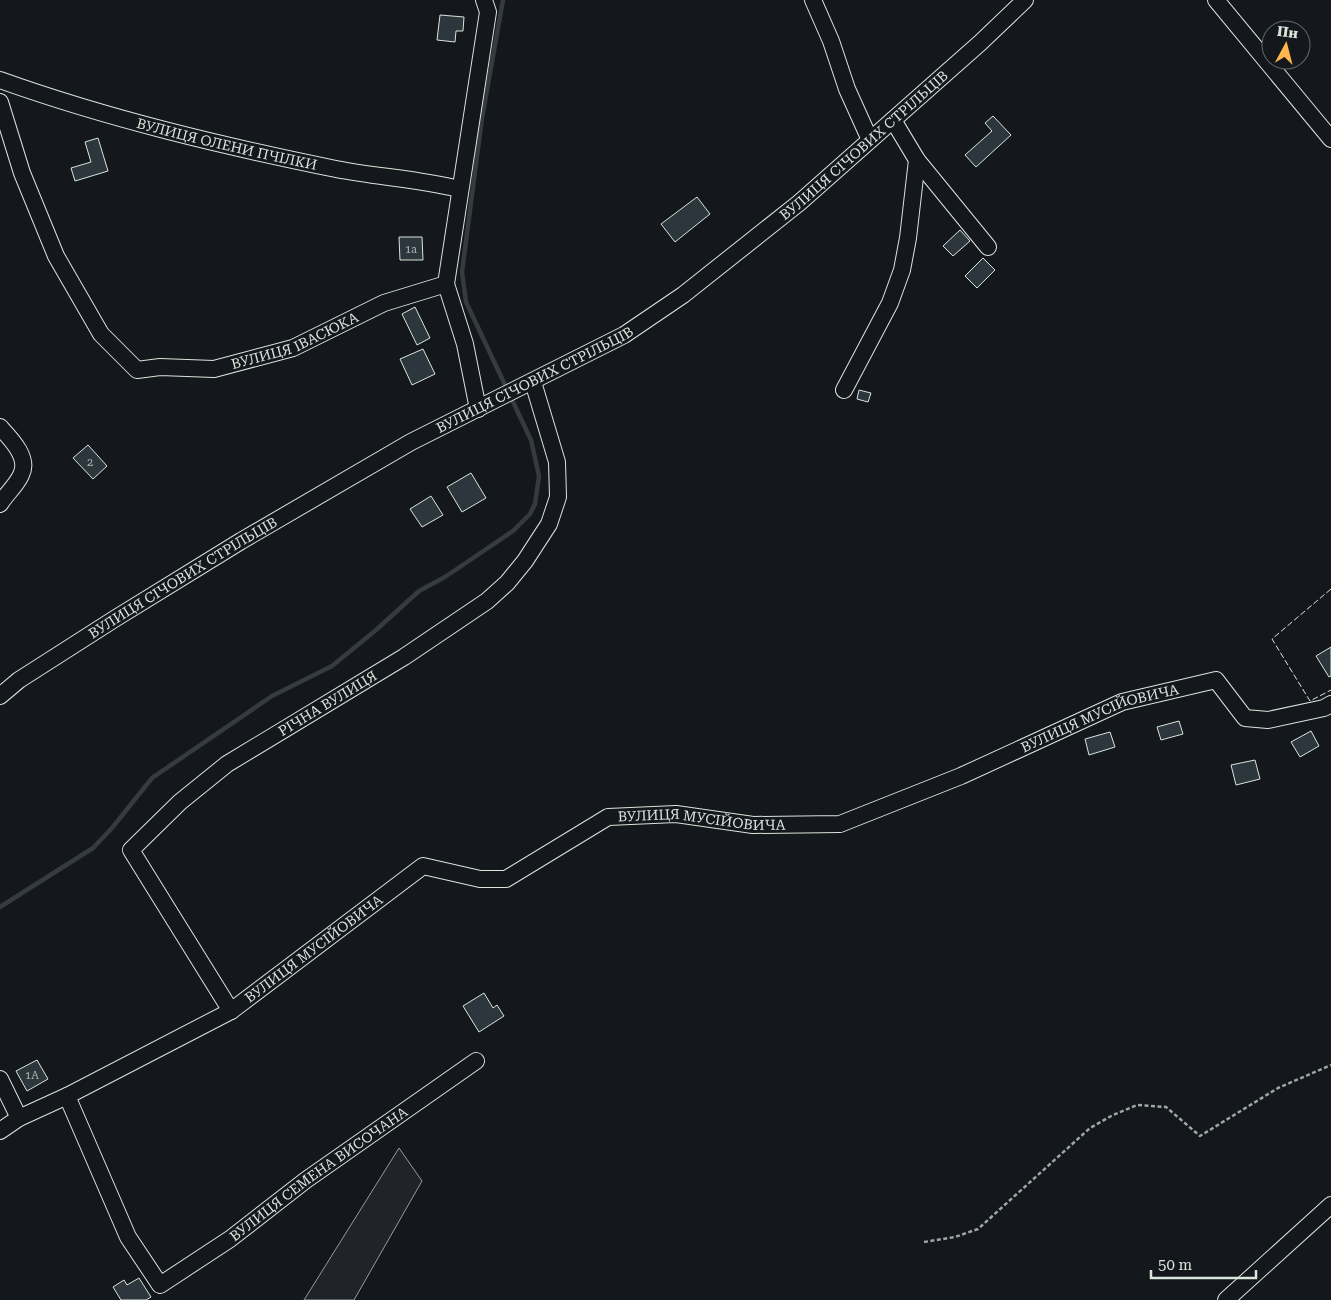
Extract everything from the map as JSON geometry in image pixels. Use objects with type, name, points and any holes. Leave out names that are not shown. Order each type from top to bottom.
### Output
[{"type":"street","points":[[478,409],[465,344],[446,284],[459,189],[488,12],[484,0]]},
{"type":"street","points":[[813,0],[831,41],[847,89],[870,140]]},
{"type":"street","name":"ВУЛИЦЯ СІЧОВИХ СТРІЛЬЦІВ","points":[[0,696],[84,639],[241,541],[411,442],[624,335],[683,295],[799,204],[1025,0]]},
{"type":"street","points":[[1216,0],[1331,139]]},
{"type":"street","name":"ВУЛИЦЯ ОЛЕНИ ПЧІЛКИ","points":[[0,80],[57,100],[129,121],[275,156],[359,173],[459,189]]},
{"type":"street","name":"ВУЛИЦЯ ІВАСЮКА","points":[[0,102],[22,173],[56,256],[101,334],[137,370],[160,367],[214,369],[294,348],[384,303],[446,284]]},
{"type":"street","points":[[893,120],[917,160],[988,247]]},
{"type":"street","points":[[844,390],[853,370],[879,326],[902,270],[908,238],[917,160]]},
{"type":"street","name":"РІЧНА ВУЛИЦЯ","points":[[231,1010],[131,850],[180,802],[227,764],[404,657],[487,601],[508,583],[549,524],[558,497],[557,462],[533,382]]},
{"type":"street","points":[[0,427],[16,445],[24,465],[22,474],[0,504]]},
{"type":"street","name":"ВУЛИЦЯ МУСІЙОВИЧА","points":[[0,1130],[19,1118],[67,1096],[231,1010],[423,866],[480,879],[506,879],[608,817],[676,814],[753,826],[840,824],[961,776],[1122,702],[1216,680],[1245,718],[1268,720],[1324,708],[1331,704]]},
{"type":"street","name":"ВУЛИЦЯ СЕМЕНА ВИСОЧАНА","points":[[67,1096],[128,1237],[160,1285],[230,1239],[306,1180],[476,1061]]},
{"type":"street","points":[[0,1079],[19,1118]]},
{"type":"street","points":[[1226,1300],[1331,1205]]},
{"type":"path","points":[[924,1242],[955,1237],[978,1229],[1090,1128],[1113,1115],[1137,1106],[1166,1107],[1200,1136],[1278,1088],[1331,1065]]},
{"type":"shaded area","points":[[399,1148],[422,1181],[354,1300],[304,1300]]},
{"type":"building","points":[[440,15],[464,17],[463,31],[456,31],[455,42],[437,40]]},
{"type":"building","points":[[993,116],[1011,135],[976,167],[965,155],[992,131],[985,123]]},
{"type":"building","points":[[98,138],[108,171],[75,181],[71,168],[91,162],[85,142]]},
{"type":"building","points":[[697,197],[710,214],[675,242],[661,224]]},
{"type":"building","points":[[960,230],[970,241],[953,256],[943,246]]},
{"type":"building","points":[[399,237],[422,237],[423,260],[400,260]]},
{"type":"building","points":[[983,258],[995,270],[977,288],[965,276]]},
{"type":"building","points":[[415,307],[430,338],[417,345],[402,314]]},
{"type":"building","points":[[423,349],[435,374],[412,385],[400,359]]},
{"type":"building","points":[[859,390],[871,393],[868,402],[857,399]]},
{"type":"building","points":[[88,445],[107,466],[93,479],[73,458]]},
{"type":"building","points":[[471,473],[486,498],[462,512],[447,487]]},
{"type":"building","points":[[431,496],[443,515],[422,527],[410,509]]},
{"type":"building","points":[[1331,647],[1331,676],[1329,677],[1316,656]]},
{"type":"building","points":[[1179,721],[1183,734],[1161,740],[1157,727]]},
{"type":"building","points":[[1311,731],[1319,746],[1300,757],[1291,742]]},
{"type":"building","points":[[1110,732],[1115,747],[1089,755],[1085,739]]},
{"type":"building","points":[[1255,760],[1260,779],[1236,785],[1231,765]]},
{"type":"building","points":[[484,993],[493,1008],[497,1005],[504,1016],[479,1032],[463,1006]]},
{"type":"building","points":[[37,1060],[48,1079],[27,1091],[16,1071]]},
{"type":"building","points":[[139,1278],[151,1297],[146,1300],[121,1300],[113,1287],[124,1280],[127,1285]]},
{"type":"waterway","points":[[0,907],[93,848],[112,828],[152,778],[272,696],[332,666],[419,591],[445,577],[513,531],[530,514],[535,504],[539,476],[531,440],[466,302],[462,272],[482,118],[503,0]]},
{"type":"fence","points":[[1331,589],[1272,639],[1310,701],[1331,690]]}]
